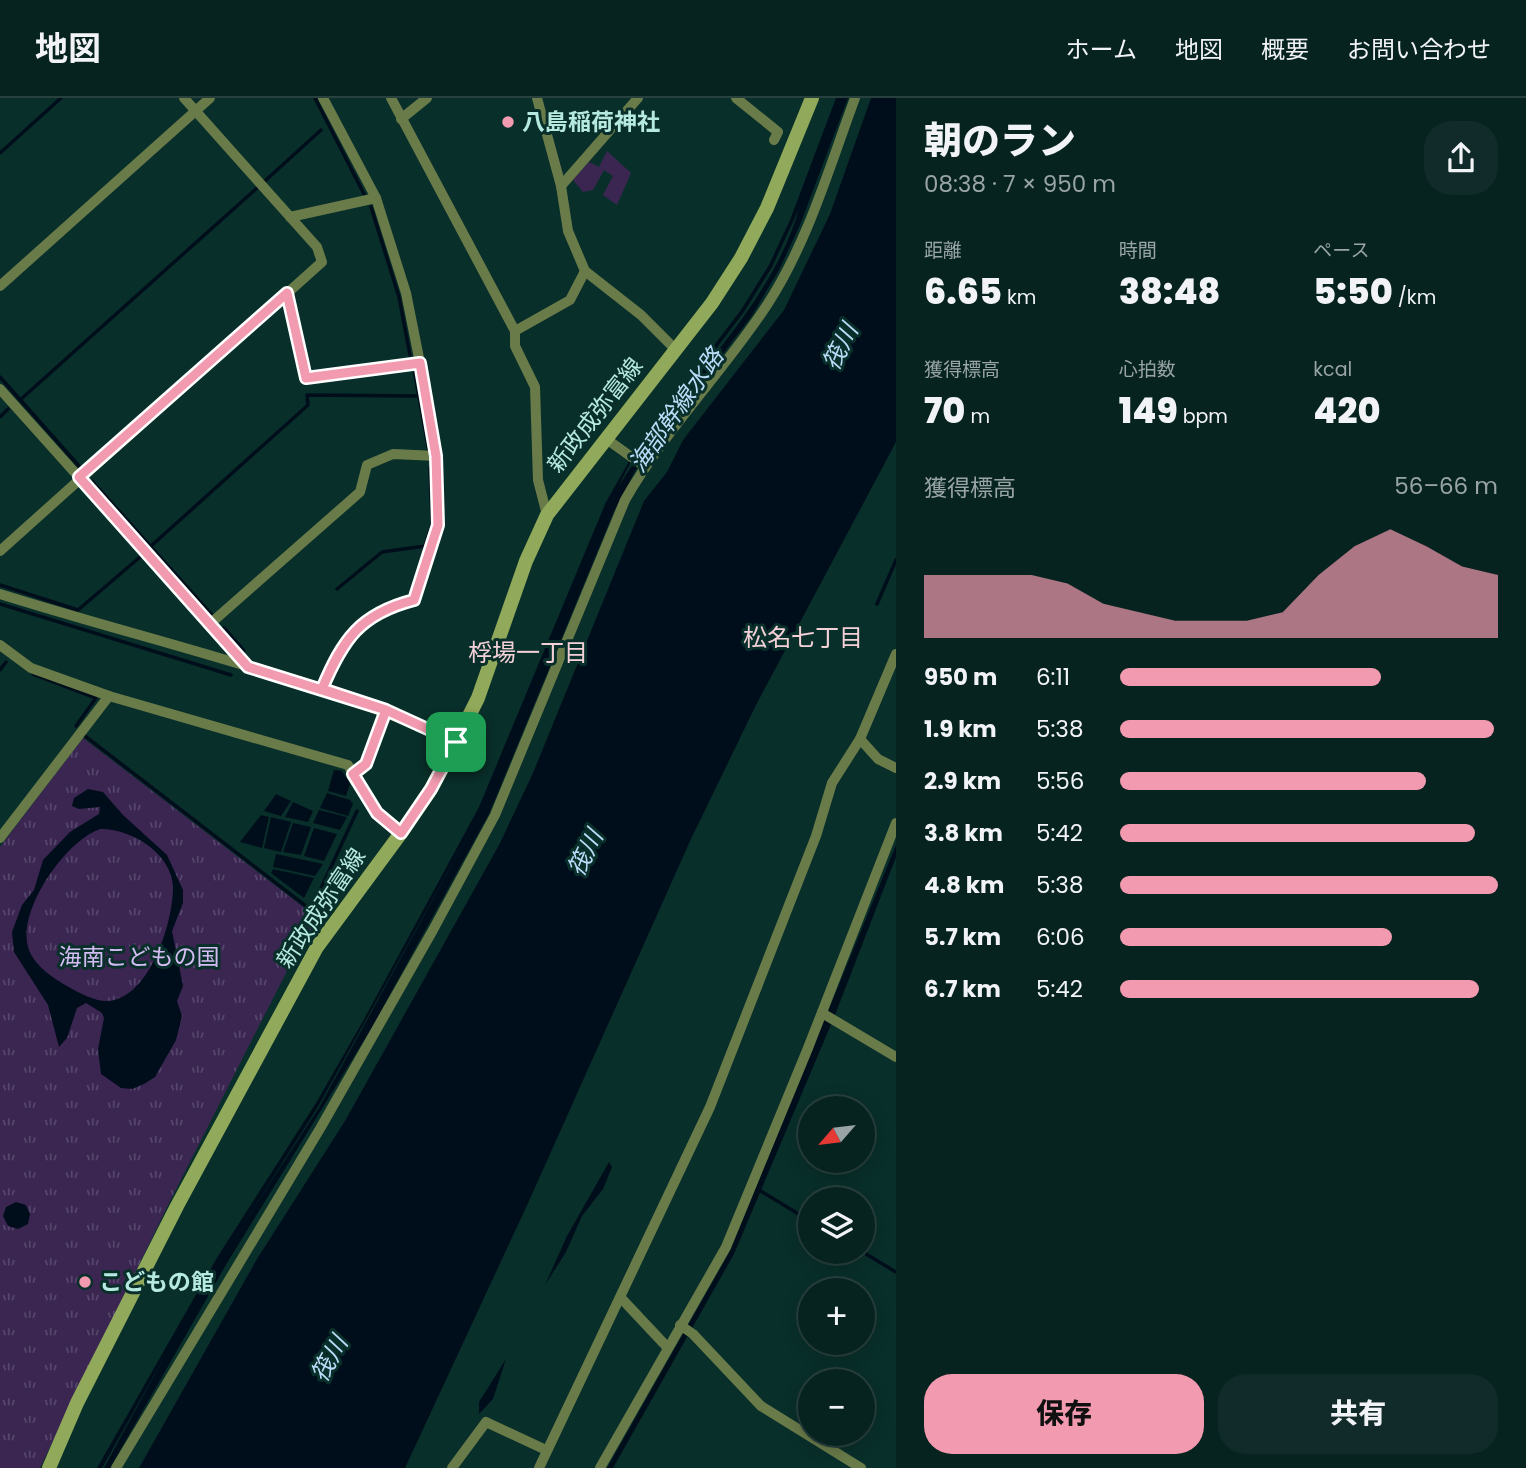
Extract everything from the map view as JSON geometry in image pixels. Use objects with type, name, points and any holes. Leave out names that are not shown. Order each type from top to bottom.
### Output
[{"type":"main road","name":"新政成弥富線","points":[[49,1468],[78,1403],[177,1206],[299,980],[341,911],[431,789],[456,742],[478,698],[526,561],[547,515],[712,303],[748,245],[795,146],[812,98]]},
{"type":"street","points":[[0,551],[79,477],[322,262],[317,247],[184,98]]},
{"type":"street","points":[[0,286],[210,98]]},
{"type":"street","points":[[322,689],[337,653],[355,631],[383,608],[414,600],[438,525],[436,456],[406,293],[376,198],[323,98]]},
{"type":"street","points":[[391,98],[515,331],[515,346],[535,387],[538,480],[547,515]]},
{"type":"street","points":[[401,119],[428,98]]},
{"type":"street","points":[[537,98],[561,186],[568,231],[585,271],[641,315],[676,350]]},
{"type":"street","points":[[561,186],[638,98]]},
{"type":"street","points":[[736,98],[778,132],[774,140]]},
{"type":"street","points":[[116,1468],[321,1127],[433,930],[495,815],[625,500],[643,465],[767,305],[805,233],[855,98]]},
{"type":"street","points":[[290,217],[376,198]]},
{"type":"street","points":[[515,331],[570,300],[585,271]]},
{"type":"street","points":[[287,293],[306,378],[420,363]]},
{"type":"street","points":[[0,389],[248,667]]},
{"type":"street","points":[[605,438],[643,465]]},
{"type":"street","points":[[211,624],[360,492],[367,465],[393,454],[436,456]]},
{"type":"street","points":[[0,594],[322,689],[386,710],[456,742]]},
{"type":"street","points":[[0,645],[31,668],[108,696],[348,765],[377,813],[401,833]]},
{"type":"street","points":[[539,1468],[710,1107],[816,836],[832,783],[860,739],[896,654]]},
{"type":"street","points":[[0,838],[108,696]]},
{"type":"street","points":[[353,774],[366,764],[386,710]]},
{"type":"street","points":[[860,739],[878,759],[896,768]]},
{"type":"street","points":[[600,1468],[667,1347],[685,1329],[726,1247],[827,1016],[896,823]]},
{"type":"street","points":[[827,1016],[896,1057]]},
{"type":"street","points":[[621,1298],[667,1347]]},
{"type":"street","points":[[685,1329],[761,1406],[861,1468]]},
{"type":"street","points":[[452,1468],[486,1422],[546,1450]]},
{"type":"green space","points":[[607,151],[631,173],[617,205],[603,195],[613,176],[604,170],[593,190],[583,192],[573,180],[589,162],[599,167]]},
{"type":"green space","name":"海南こどもの国","points":[[83,738],[319,919],[292,961],[170,1201],[40,1468],[0,1468],[0,847]]},
{"type":"water","name":"海部幹線水路","points":[[836,98],[848,98],[800,225],[779,270],[751,317],[640,462],[615,509],[489,814],[371,1029],[227,1263],[110,1468],[104,1468],[167,1352],[102,1468],[97,1468],[218,1256],[316,1103],[479,807],[606,502],[640,442],[741,310],[769,265],[790,220]],"holes":[[[799,209],[789,238],[759,294],[657,428],[618,487],[634,456],[744,312],[772,267]],[[472,828],[320,1106],[243,1225],[319,1105]]]},
{"type":"water","name":"筏川","points":[[871,98],[896,98],[896,442],[756,705],[691,839],[529,1201],[405,1468],[139,1468],[257,1259],[345,1121],[499,845],[533,773],[644,501],[667,472],[683,440],[784,310],[830,214]]},
{"type":"water","points":[[334,770],[342,771],[350,784],[346,796],[328,791]]},
{"type":"water","points":[[88,789],[103,792],[123,815],[167,855],[183,890],[183,903],[172,931],[183,986],[177,1001],[182,1016],[176,1040],[155,1077],[132,1089],[121,1088],[101,1074],[98,1049],[104,1018],[102,1013],[86,1003],[77,1008],[67,1038],[59,1047],[48,1005],[14,952],[12,932],[22,905],[34,890],[43,860],[70,832],[99,814],[100,807],[79,809],[72,806],[74,798]],"holes":[[[100,829],[136,838],[157,853],[171,875],[173,887],[163,940],[146,975],[135,988],[122,997],[107,1001],[82,994],[45,971],[32,956],[27,935],[29,917],[36,899],[58,863],[86,836]]]},
{"type":"water","points":[[327,793],[350,800],[353,804],[348,816],[320,808]]},
{"type":"water","points":[[276,794],[291,801],[281,816],[264,811]]},
{"type":"water","points":[[293,802],[313,811],[308,822],[285,817]]},
{"type":"water","points":[[319,810],[347,817],[340,830],[313,823]]},
{"type":"water","points":[[261,815],[269,817],[262,848],[240,842]]},
{"type":"water","points":[[271,817],[291,822],[281,852],[264,848]]},
{"type":"water","points":[[293,823],[311,827],[301,855],[283,852]]},
{"type":"water","points":[[314,828],[337,834],[324,861],[304,856]]},
{"type":"water","points":[[896,845],[896,857],[835,1015],[801,1096],[798,1096],[798,1103],[734,1254],[613,1468],[607,1468],[730,1251]]},
{"type":"water","points":[[276,854],[323,864],[315,876],[273,867]]},
{"type":"water","points":[[273,869],[314,878],[304,898],[271,873]]},
{"type":"water","points":[[609,1162],[612,1167],[603,1189],[582,1216],[566,1252],[545,1285],[567,1236]]},
{"type":"water","points":[[16,1202],[26,1205],[30,1214],[28,1224],[18,1229],[8,1226],[3,1216],[6,1207]]},
{"type":"water","points":[[506,1359],[493,1399],[479,1414],[479,1402]]},
{"type":"waterway","points":[[0,153],[61,98]]},
{"type":"waterway","points":[[315,98],[364,194]]},
{"type":"waterway","points":[[266,180],[321,130]]},
{"type":"waterway","points":[[20,400],[257,188]]},
{"type":"waterway","points":[[371,207],[399,297],[410,355]]},
{"type":"waterway","points":[[414,369],[429,452]]},
{"type":"waterway","points":[[0,377],[79,466]]},
{"type":"waterway","points":[[151,546],[308,405],[307,395],[419,396]]},
{"type":"waterway","points":[[0,417],[8,409]]},
{"type":"waterway","points":[[337,589],[382,552],[425,546],[432,524],[430,468]]},
{"type":"waterway","points":[[92,481],[211,614]]},
{"type":"waterway","points":[[0,585],[78,610],[140,557]]},
{"type":"waterway","points":[[877,604],[896,560]]},
{"type":"waterway","points":[[0,604],[231,675]]},
{"type":"waterway","points":[[224,628],[244,651]]},
{"type":"waterway","points":[[0,670],[6,662]]},
{"type":"waterway","points":[[33,674],[96,698],[76,726]]},
{"type":"waterway","points":[[85,736],[311,910],[357,811]]},
{"type":"waterway","points":[[759,1190],[798,1214]]},
{"type":"waterway","points":[[875,1259],[896,1272]]},
{"type":"place","name":"八島稲荷神社","points":[[508,122]]},
{"type":"place","name":"こどもの館","points":[[85,1282]]},
{"type":"district","name":"松名七丁目","points":[[803,637]]},
{"type":"district","name":"桴場一丁目","points":[[528,652]]},
{"type":"route","points":[[456,742],[386,710],[322,689],[337,653],[355,631],[383,608],[414,600],[438,525],[436,456],[420,363],[306,378],[287,293],[79,477],[248,667],[386,710],[366,764],[353,774],[377,813],[401,833],[431,789],[456,742]]}]
